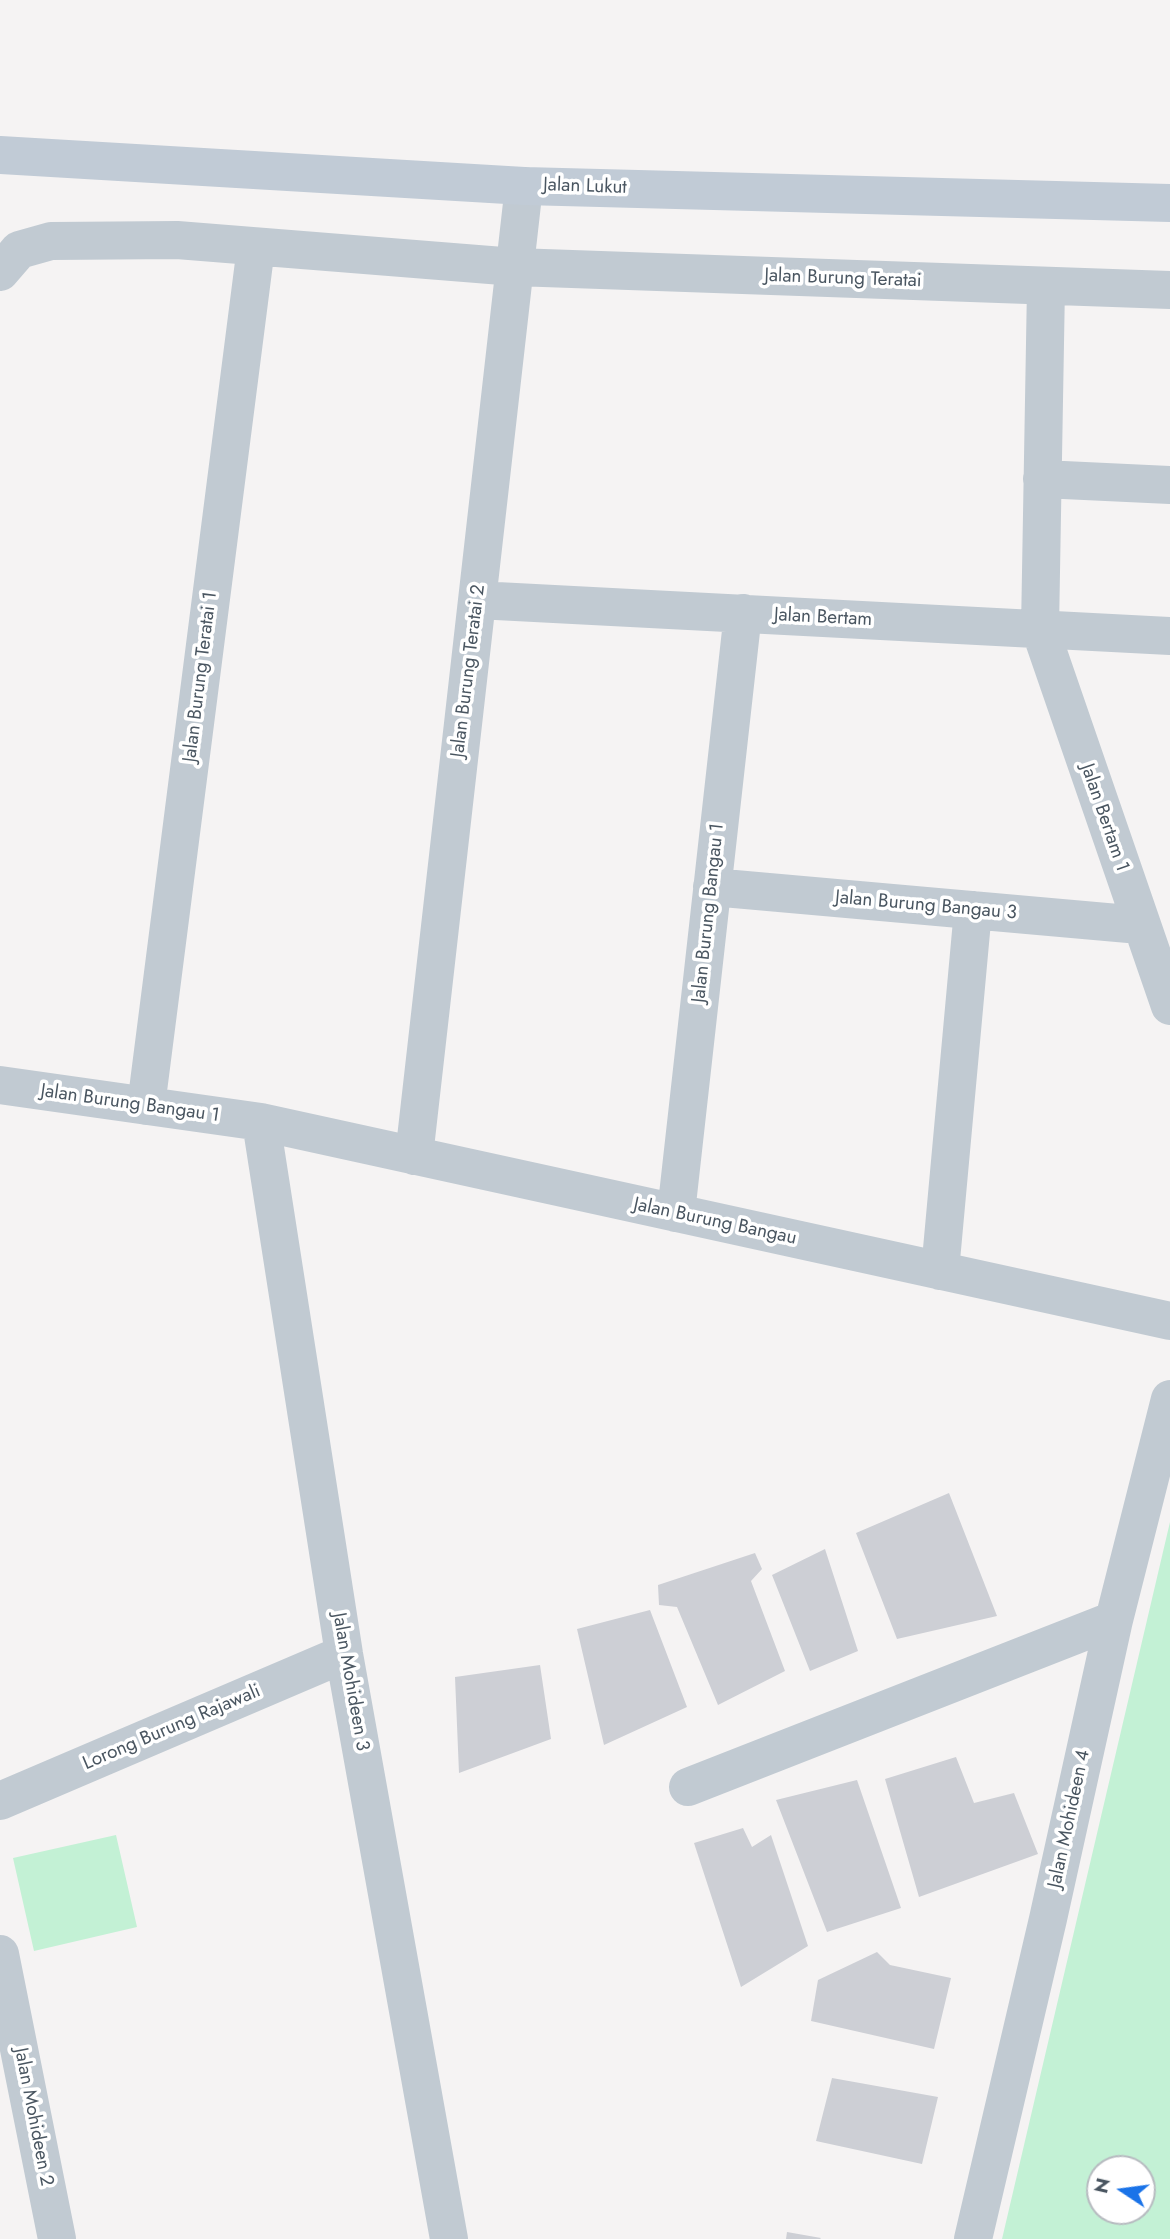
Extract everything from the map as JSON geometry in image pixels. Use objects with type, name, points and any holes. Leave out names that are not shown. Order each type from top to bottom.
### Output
[{"type":"main road","name":"Jalan Lukut","points":[[0,155],[524,186],[1170,203]]},
{"type":"street","name":"Jalan Burung Teratai 2","points":[[414,1156],[524,186]]},
{"type":"street","name":"Jalan Burung Teratai","points":[[9,261],[51,241],[177,240],[515,267],[1170,290]]},
{"type":"street","name":"Jalan Burung Teratai 1","points":[[146,1106],[256,247]]},
{"type":"street","name":"Jalan Bertam 1","points":[[1046,286],[1040,629],[1170,1006]]},
{"type":"street","points":[[1042,479],[1170,485]]},
{"type":"street","name":"Jalan Bertam","points":[[477,600],[1170,636]]},
{"type":"street","name":"Jalan Burung Bangau 1","points":[[676,1213],[743,613]]},
{"type":"street","name":"Jalan Burung Bangau 3","points":[[712,887],[1140,925]]},
{"type":"street","points":[[940,1271],[973,910]]},
{"type":"street","name":"Jalan Burung Bangau 1","points":[[0,1085],[261,1122]]},
{"type":"street","name":"Jalan Burung Bangau","points":[[261,1122],[1170,1321]]},
{"type":"street","name":"Jalan Mohideen 3","points":[[261,1122],[344,1654],[449,2239]]},
{"type":"street","name":"Jalan Mohideen 4","points":[[973,2239],[1114,1620],[1170,1399]]},
{"type":"street","points":[[688,1787],[1114,1620]]},
{"type":"street","name":"Lorong Burung Rajawali","points":[[0,1801],[344,1654]]},
{"type":"street","name":"Jalan Mohideen 2","points":[[0,1954],[57,2239]]},
{"type":"green space","points":[[1170,1522],[1170,2239],[1002,2239]]},
{"type":"green space","points":[[116,1835],[137,1927],[34,1951],[13,1858]]},
{"type":"building","points":[[949,1493],[997,1616],[897,1639],[856,1533]]},
{"type":"building","points":[[825,1549],[858,1651],[810,1671],[772,1575]]},
{"type":"building","points":[[755,1553],[762,1569],[751,1581],[785,1671],[718,1705],[677,1607],[659,1605],[658,1585]]},
{"type":"building","points":[[650,1610],[687,1707],[604,1745],[577,1629]]},
{"type":"building","points":[[540,1665],[551,1739],[459,1773],[455,1677]]},
{"type":"building","points":[[956,1757],[974,1803],[1014,1793],[1038,1854],[919,1897],[885,1779]]},
{"type":"building","points":[[857,1780],[901,1908],[827,1932],[776,1800]]},
{"type":"building","points":[[743,1828],[752,1847],[771,1835],[808,1946],[741,1987],[694,1843]]},
{"type":"building","points":[[877,1952],[890,1965],[951,1978],[934,2049],[811,2021],[818,1980]]},
{"type":"building","points":[[832,2078],[938,2097],[922,2164],[816,2141]]},
{"type":"building","points":[[787,2232],[821,2238],[786,2239]]}]
